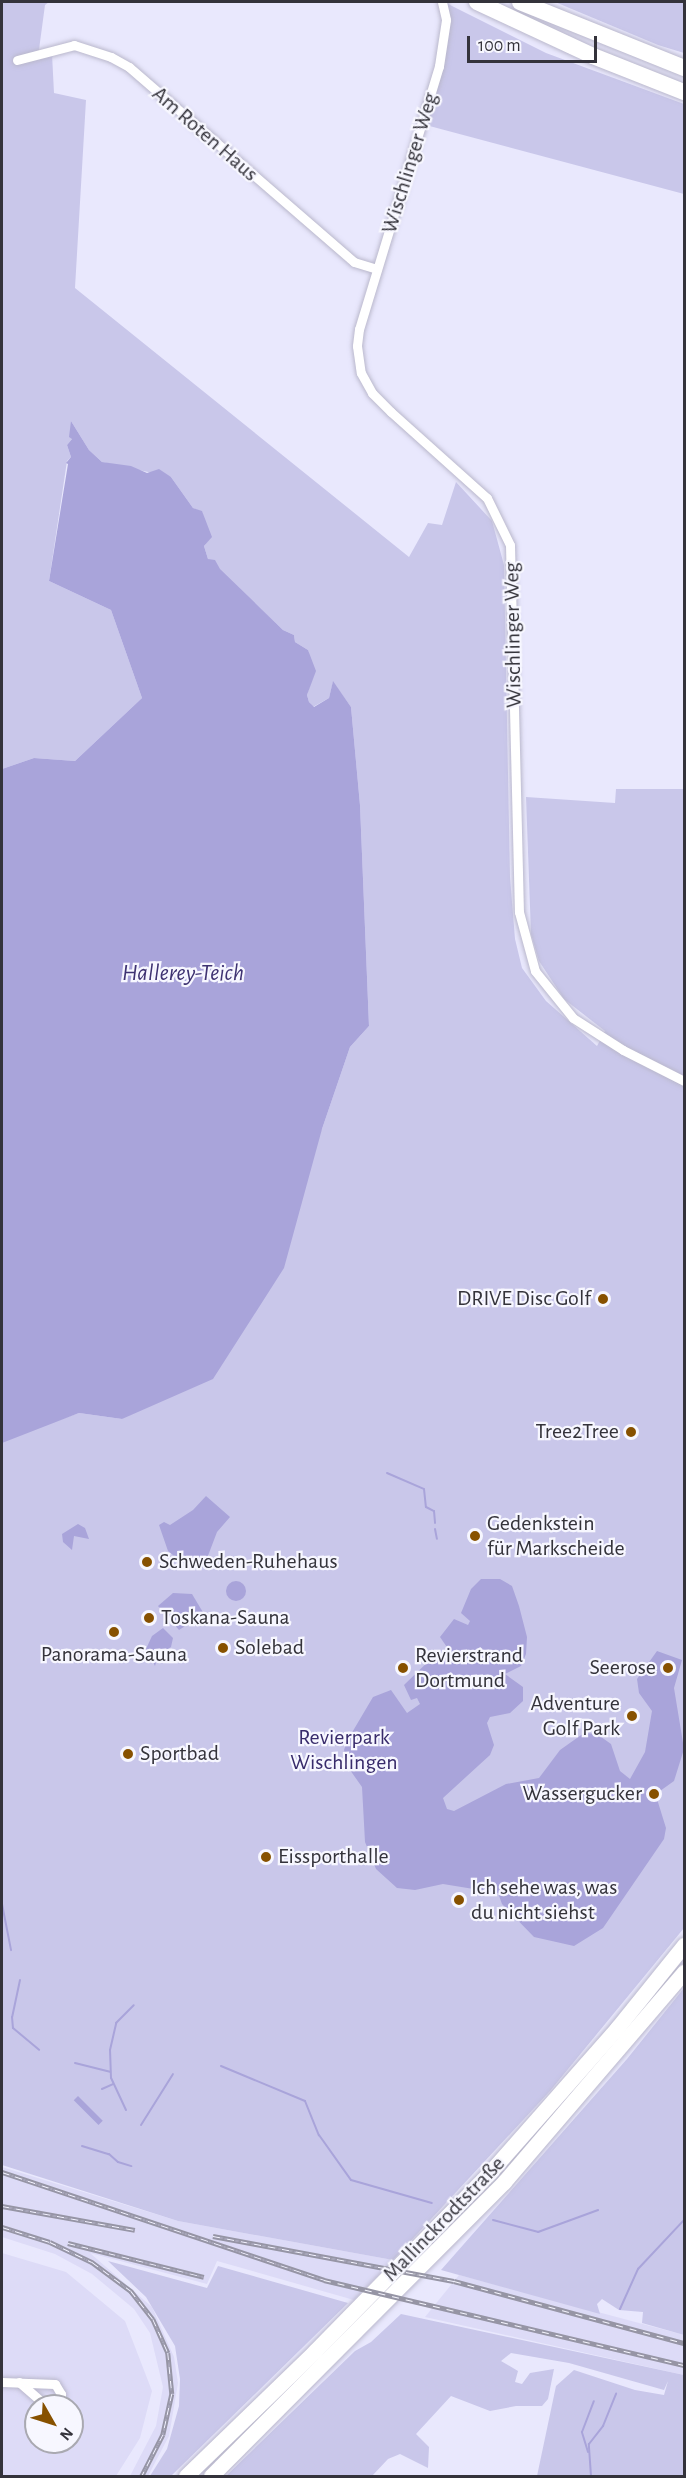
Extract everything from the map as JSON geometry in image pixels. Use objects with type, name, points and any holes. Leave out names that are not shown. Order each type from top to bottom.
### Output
[{"type":"highway","points":[[477,2],[593,56],[684,92]]},
{"type":"highway","points":[[520,2],[684,68]]},
{"type":"highway","name":"Mallinckrodtstraße","points":[[186,2476],[491,2171],[617,2028],[684,1945]]},
{"type":"highway","name":"Mallinckrodtstraße","points":[[211,2476],[504,2182],[684,1972]]},
{"type":"street","name":"Wischlinger Weg","points":[[442,2],[446,20],[439,66],[359,329],[357,346],[361,373],[372,393],[487,498],[510,545],[519,912],[532,962],[552,995],[573,1018],[616,1046],[684,1081]]},
{"type":"street","name":"Am Roten Haus","points":[[17,60],[74,45],[111,57],[129,67],[354,262],[377,269]]},
{"type":"street","points":[[2,2382],[55,2384],[62,2394]]},
{"type":"street","points":[[19,2382],[33,2394]]},
{"type":"shaded area","points":[[2,2167],[178,2221],[393,2260],[354,2300],[217,2261],[207,2284],[90,2253],[152,2307],[174,2357],[178,2383],[169,2436],[148,2476],[130,2476],[156,2426],[163,2387],[150,2333],[134,2309],[92,2274],[55,2254],[2,2237]]},
{"type":"shaded area","points":[[2,2253],[66,2272],[125,2321],[152,2391],[140,2438],[116,2476],[2,2476]]},
{"type":"shaded area","points":[[459,2275],[684,2335],[684,2375],[425,2317]]},
{"type":"green space","name":"Revierpark Wischlingen","points":[[2,2],[49,2],[45,5],[38,57],[52,54],[54,93],[86,100],[75,288],[409,557],[428,523],[442,525],[456,482],[492,521],[504,565],[510,877],[515,939],[522,968],[546,1001],[597,1046],[605,1031],[564,999],[539,961],[531,934],[526,797],[615,803],[616,789],[684,789],[684,1928],[550,2091],[393,2260],[178,2221],[2,2165],[2,1440],[79,1413],[122,1419],[322,1129],[350,1047],[369,1026],[360,805],[351,707],[333,682],[329,698],[313,707],[309,702],[307,695],[313,675],[308,650],[295,642],[294,635],[283,630],[208,559],[204,546],[210,538],[202,512],[193,508],[171,477],[102,462],[89,450],[71,421],[72,439],[67,445],[71,457],[67,461],[49,581],[111,610],[142,698],[75,761],[34,758],[2,769]]},
{"type":"green space","points":[[444,2],[546,53],[684,104],[684,194],[422,124],[436,79]]},
{"type":"green space","points":[[555,2],[684,2],[684,53],[658,45]]},
{"type":"green space","points":[[684,1988],[684,2335],[642,2323],[643,2312],[619,2310],[602,2299],[597,2304],[600,2314],[441,2270],[627,2059]]},
{"type":"green space","points":[[108,2261],[207,2288],[218,2266],[348,2303],[171,2476],[150,2476],[167,2449],[179,2406],[180,2379],[175,2346],[146,2297]]},
{"type":"green space","points":[[401,2314],[684,2375],[684,2476],[537,2476],[556,2386],[574,2370],[635,2390],[664,2395],[668,2381],[664,2390],[569,2363],[511,2353],[501,2361],[518,2371],[515,2382],[522,2384],[530,2373],[554,2369],[548,2399],[542,2406],[516,2406],[490,2411],[451,2396],[416,2434],[429,2447],[428,2468],[400,2454],[388,2459],[372,2476],[226,2476],[355,2351],[371,2342]]},
{"type":"water","name":"Hallerey-Teich","points":[[71,421],[89,450],[102,462],[131,466],[147,473],[159,469],[171,477],[193,508],[202,511],[212,537],[204,546],[208,559],[215,560],[220,569],[283,630],[294,635],[295,642],[308,650],[316,671],[307,695],[309,702],[314,707],[329,698],[333,681],[351,707],[360,805],[369,1026],[350,1047],[322,1129],[284,1268],[213,1379],[122,1419],[79,1413],[2,1443],[2,769],[34,758],[75,761],[142,698],[111,610],[49,581],[68,464],[66,463],[71,457],[67,445],[72,439],[69,437]]},
{"type":"water","points":[[206,1496],[230,1517],[217,1532],[206,1561],[212,1558],[211,1566],[203,1568],[183,1563],[168,1551],[159,1525],[164,1522],[170,1525],[193,1510]]},
{"type":"water","points":[[78,1524],[85,1528],[89,1539],[74,1536],[72,1550],[63,1542],[62,1534]]},
{"type":"water","points":[[481,1579],[500,1579],[512,1586],[519,1606],[527,1637],[526,1654],[521,1666],[505,1674],[523,1687],[523,1701],[510,1713],[490,1717],[487,1723],[494,1745],[490,1755],[443,1798],[447,1809],[454,1811],[506,1784],[539,1778],[560,1750],[584,1733],[597,1734],[611,1744],[620,1771],[630,1779],[645,1752],[652,1711],[639,1693],[637,1679],[657,1651],[682,1660],[674,1688],[684,1749],[674,1781],[660,1791],[657,1799],[666,1828],[664,1839],[603,1928],[574,1946],[534,1937],[502,1904],[498,1893],[443,1884],[415,1890],[397,1888],[376,1869],[365,1842],[362,1787],[350,1770],[344,1750],[347,1741],[373,1697],[391,1690],[407,1713],[420,1704],[417,1698],[411,1700],[404,1685],[438,1652],[449,1660],[453,1656],[440,1637],[454,1619],[468,1625],[470,1621],[461,1613],[471,1589]]},
{"type":"water","points":[[236,1581],[243,1584],[246,1591],[243,1598],[236,1601],[229,1598],[226,1591],[229,1584]]},
{"type":"water","points":[[173,1593],[192,1594],[204,1614],[179,1630],[158,1606]]},
{"type":"water","points":[[163,1628],[173,1638],[171,1647],[158,1656],[155,1666],[146,1649],[152,1636]]},
{"type":"water","points":[[78,2096],[103,2121],[99,2125],[74,2100]]},
{"type":"waterway","points":[[387,1473],[424,1489],[426,1507],[434,1511],[435,1523]]},
{"type":"waterway","points":[[435,1529],[437,1539]]},
{"type":"waterway","points":[[2,1904],[11,1950]]},
{"type":"waterway","points":[[20,1980],[12,2017],[13,2028],[39,2050]]},
{"type":"waterway","points":[[126,2110],[111,2078],[110,2050],[116,2023],[134,2005]]},
{"type":"waterway","points":[[75,2063],[110,2072]]},
{"type":"waterway","points":[[221,2066],[305,2101],[319,2135],[351,2180],[432,2203]]},
{"type":"waterway","points":[[141,2125],[173,2074]]},
{"type":"waterway","points":[[102,2089],[113,2084]]},
{"type":"waterway","points":[[82,2146],[109,2154],[118,2162],[131,2166]]},
{"type":"waterway","points":[[493,2220],[538,2232],[598,2210]]},
{"type":"waterway","points":[[620,2309],[638,2269],[684,2220]]},
{"type":"waterway","points":[[591,2476],[589,2444],[603,2426],[616,2394]]},
{"type":"waterway","points":[[588,2452],[582,2432],[594,2401]]},
{"type":"railway","points":[[2,2172],[324,2280],[684,2365]]},
{"type":"railway","points":[[2,2206],[135,2230]]},
{"type":"railway","points":[[2,2227],[50,2242],[92,2262],[131,2291],[153,2319],[168,2353],[172,2394],[163,2435],[142,2476]]},
{"type":"railway","points":[[213,2236],[454,2281],[684,2343]]},
{"type":"railway","points":[[68,2243],[204,2277]]},
{"type":"place","name":"DRIVE Disc Golf","points":[[603,1299]]},
{"type":"place","name":"Tree2Tree","points":[[631,1432]]},
{"type":"place","name":"Gedenkstein für Markscheide","points":[[475,1536]]},
{"type":"place","name":"Schweden-Ruhehaus","points":[[147,1562]]},
{"type":"place","name":"Toskana-Sauna","points":[[149,1618]]},
{"type":"place","name":"Panorama-Sauna","points":[[114,1632]]},
{"type":"place","name":"Solebad","points":[[223,1648]]},
{"type":"place","name":"Revierstrand Dortmund","points":[[403,1668]]},
{"type":"place","name":"Seerose","points":[[668,1668]]},
{"type":"place","name":"Adventure Golf Park","points":[[632,1716]]},
{"type":"place","name":"Sportbad","points":[[128,1754]]},
{"type":"place","name":"Wassergucker","points":[[654,1794]]},
{"type":"place","name":"Eissporthalle","points":[[266,1857]]},
{"type":"place","name":"Ich sehe was, was du nicht siehst","points":[[459,1900]]}]
